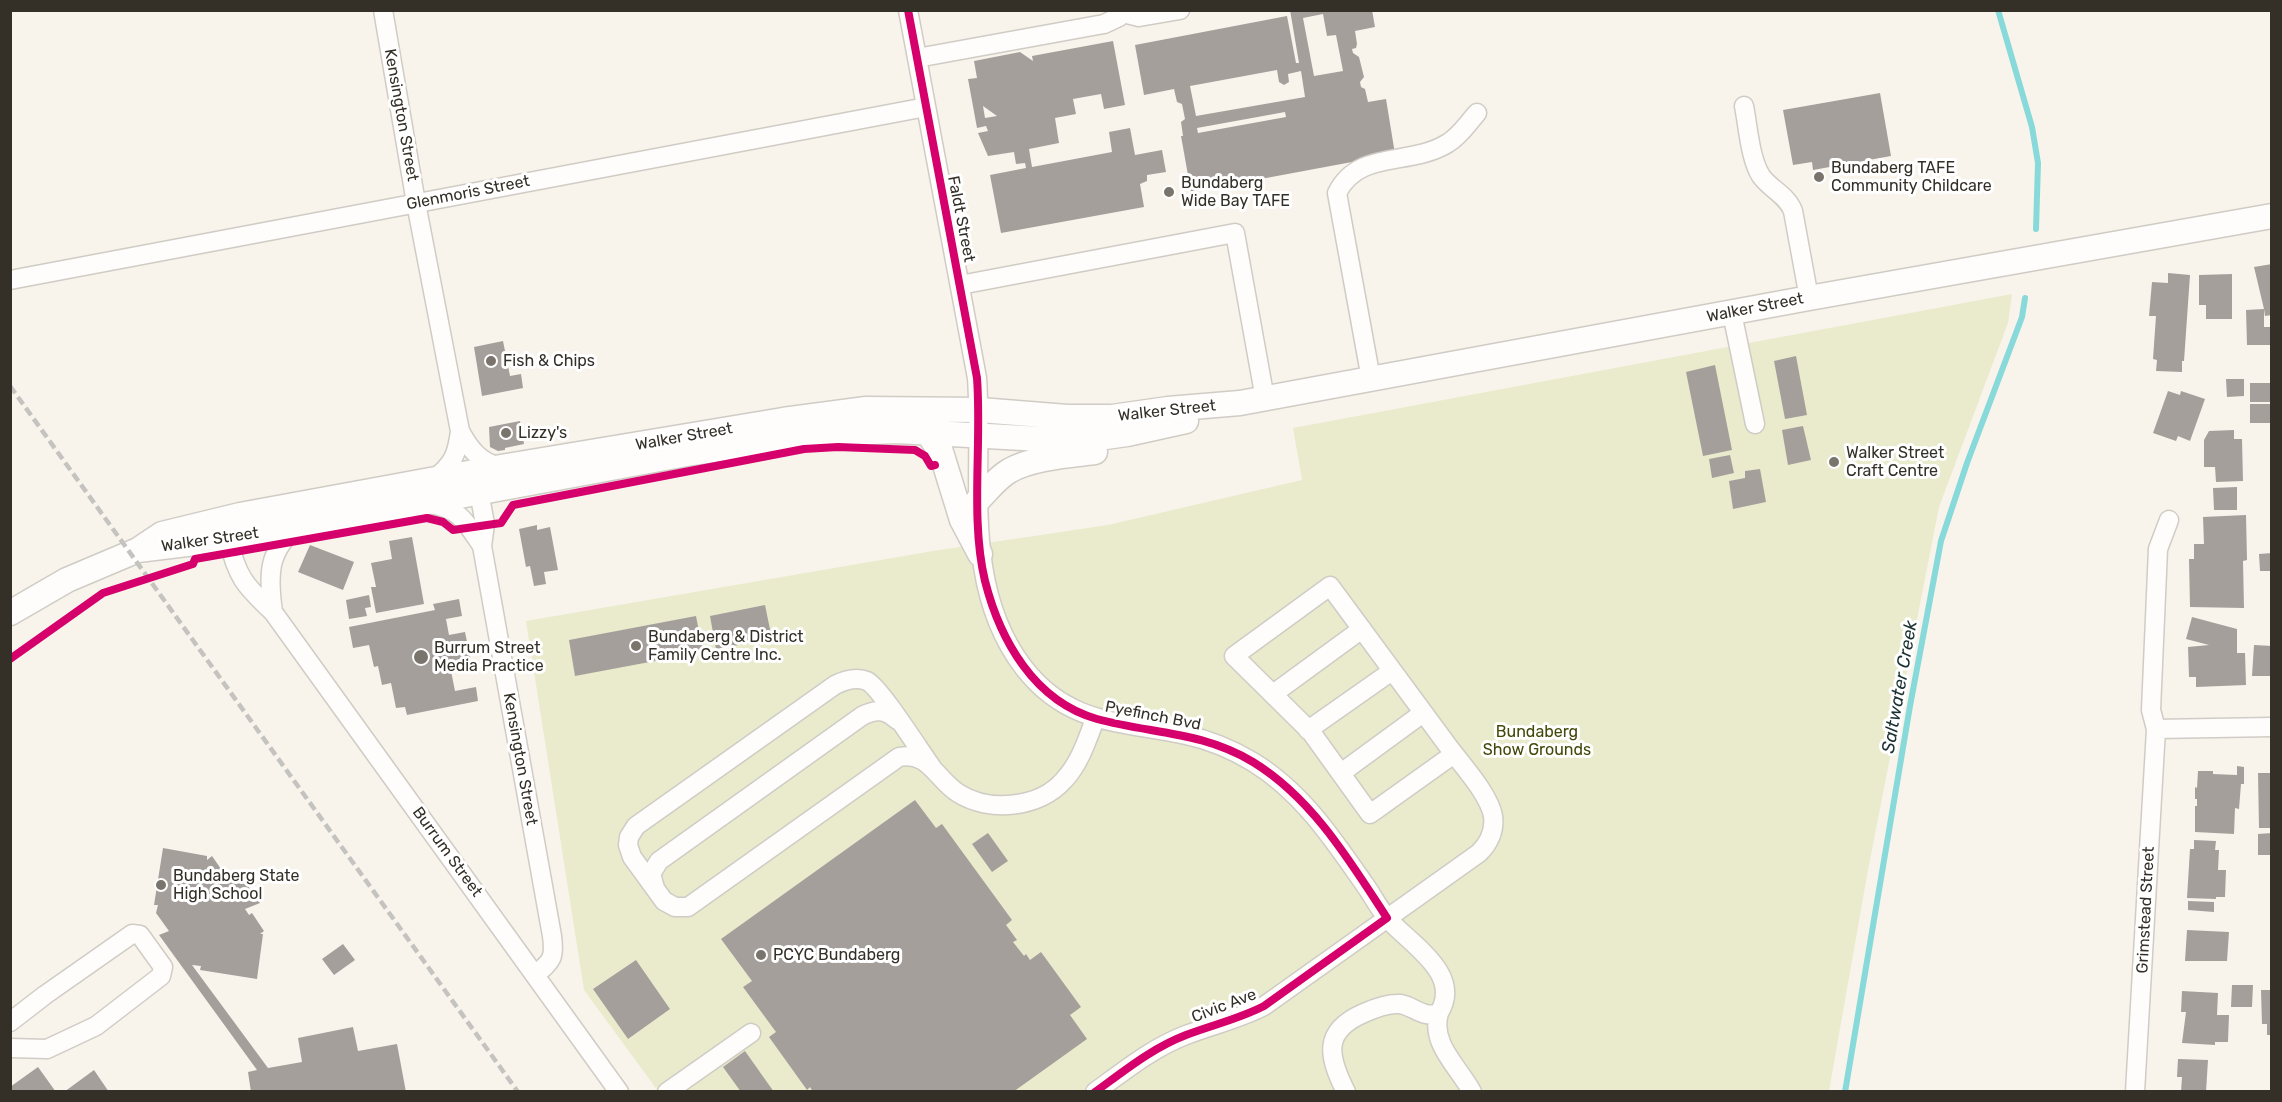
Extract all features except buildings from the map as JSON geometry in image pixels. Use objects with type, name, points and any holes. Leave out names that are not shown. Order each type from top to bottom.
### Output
[{"type":"main road","name":"Walker Street","points":[[138,550],[298,526],[692,453],[813,435],[897,431],[1077,441],[1127,434],[1265,399],[1809,298],[2271,216]]},
{"type":"main road","name":"Walker Street","points":[[13,613],[67,580],[138,550],[162,534],[240,515],[445,477],[783,420],[866,409],[980,410],[1066,417],[1112,417],[1168,409],[1240,404]]},
{"type":"main road","points":[[978,500],[999,478],[1014,468],[1041,460],[1150,444],[1168,438],[1201,417]]},
{"type":"main road","points":[[927,432],[941,452],[962,520],[980,554]]},
{"type":"street","name":"Kensington Street","points":[[383,10],[416,203],[460,431],[458,450],[445,477]]},
{"type":"street","name":"Faldt Street","points":[[908,10],[977,378],[980,410],[979,434]]},
{"type":"street","points":[[916,58],[1104,24],[1112,22],[1123,12],[1139,17],[1180,10]]},
{"type":"street","points":[[1744,106],[1756,167],[1764,180],[1790,204],[1809,298]]},
{"type":"street","name":"Glenmoris Street","points":[[10,280],[926,107]]},
{"type":"street","points":[[1371,379],[1337,193],[1346,177],[1364,166],[1426,153],[1449,142],[1477,113]]},
{"type":"street","points":[[960,285],[1235,233],[1265,399]]},
{"type":"street","points":[[1732,313],[1755,424]]},
{"type":"street","name":"Kensington Street","points":[[460,431],[470,449],[486,461],[501,468]]},
{"type":"street","name":"Pyefinch Bvd","points":[[979,434],[980,554],[996,619],[1011,651],[1025,670],[1056,698],[1095,719],[1187,735],[1211,742],[1231,750],[1270,773],[1289,788],[1321,823],[1387,918],[1432,962],[1440,975],[1446,995],[1436,1024],[1440,1043],[1472,1092]]},
{"type":"street","points":[[445,477],[479,492]]},
{"type":"street","name":"Kensington Street","points":[[479,492],[485,524],[482,546],[555,953],[550,963],[536,975]]},
{"type":"street","points":[[423,503],[449,508],[455,512],[482,546]]},
{"type":"street","points":[[228,537],[240,515]]},
{"type":"street","name":"Grimstead Street","points":[[2135,1092],[2156,729],[2151,710],[2158,549],[2169,520]]},
{"type":"street","points":[[273,612],[269,584],[273,560],[286,536],[298,526]]},
{"type":"street","name":"Burrum Street","points":[[228,537],[235,565],[243,582],[273,612],[619,1092]]},
{"type":"street","points":[[1330,586],[1392,671],[1454,754],[1370,814],[1308,730],[1234,656],[1330,586]]},
{"type":"street","points":[[1273,694],[1362,629]]},
{"type":"street","points":[[1308,730],[1392,671]]},
{"type":"street","points":[[933,769],[873,685],[856,679],[835,685],[632,831],[628,845],[632,857],[669,904],[675,907],[688,907],[892,760],[913,756],[927,762],[933,769],[947,784],[970,800],[1000,806],[1020,804],[1052,791],[1064,780],[1084,748],[1095,719]]},
{"type":"street","points":[[655,888],[651,874],[659,861],[862,716],[868,712],[882,711],[892,715],[900,722]]},
{"type":"street","points":[[1341,773],[1423,712]]},
{"type":"street","points":[[2156,729],[2271,727]]},
{"type":"street","name":"Civic Ave","points":[[1095,1092],[1144,1056],[1165,1044],[1185,1035],[1247,1015],[1264,1006],[1479,853],[1489,840],[1493,822],[1490,805],[1454,754]]},
{"type":"street","points":[[10,1022],[132,933],[140,935],[163,967],[161,976],[96,1026],[47,1049],[10,1048]]},
{"type":"street","points":[[1346,1092],[1335,1070],[1333,1060],[1332,1046],[1340,1028],[1353,1017],[1371,1009],[1389,1005],[1402,1004],[1429,1016],[1439,1013]]},
{"type":"street","points":[[667,1092],[751,1032]]},
{"type":"green space","name":"Bundaberg Show Grounds","points":[[2012,294],[2008,323],[1939,507],[1868,870],[1829,1091],[658,1091],[584,990],[526,621],[933,551],[1108,525],[1302,480],[1293,428]]},
{"type":"waterway","name":"Saltwater Creek","points":[[1998,10],[2032,127],[2038,163],[2036,229]]},
{"type":"waterway","name":"Saltwater Creek","points":[[1845,1092],[1910,706],[1941,541],[1967,463],[2022,317],[2025,298]]},
{"type":"railway","points":[[10,386],[518,1092]]},
{"type":"cycle path","points":[[908,10],[977,378],[977,507],[981,557],[992,603],[1010,646],[1038,683],[1055,698],[1075,710],[1117,724],[1176,734],[1214,744],[1253,762],[1274,777],[1312,812],[1344,853],[1387,918],[1264,1006],[1162,1046],[1095,1092]]},
{"type":"cycle path","points":[[10,659],[103,593],[193,564],[195,559],[427,518],[443,522],[453,530],[501,523],[513,505],[804,449],[838,447],[915,450],[925,456],[931,466],[935,465]]},
{"type":"place","name":"Bundaberg TAFE Community Childcare","points":[[1819,177]]},
{"type":"place","name":"Bundaberg Wide Bay TAFE","points":[[1169,192]]},
{"type":"place","name":"Fish & Chips","points":[[491,361]]},
{"type":"place","name":"Lizzy's","points":[[506,433]]},
{"type":"place","name":"Walker Street Craft Centre","points":[[1834,462]]},
{"type":"place","name":"Bundaberg & District Family Centre Inc.","points":[[636,646]]},
{"type":"place","name":"Burrum Street Media Practice","points":[[421,657]]},
{"type":"place","name":"Bundaberg State High School","points":[[161,885]]},
{"type":"place","name":"PCYC Bundaberg","points":[[761,955]]}]
